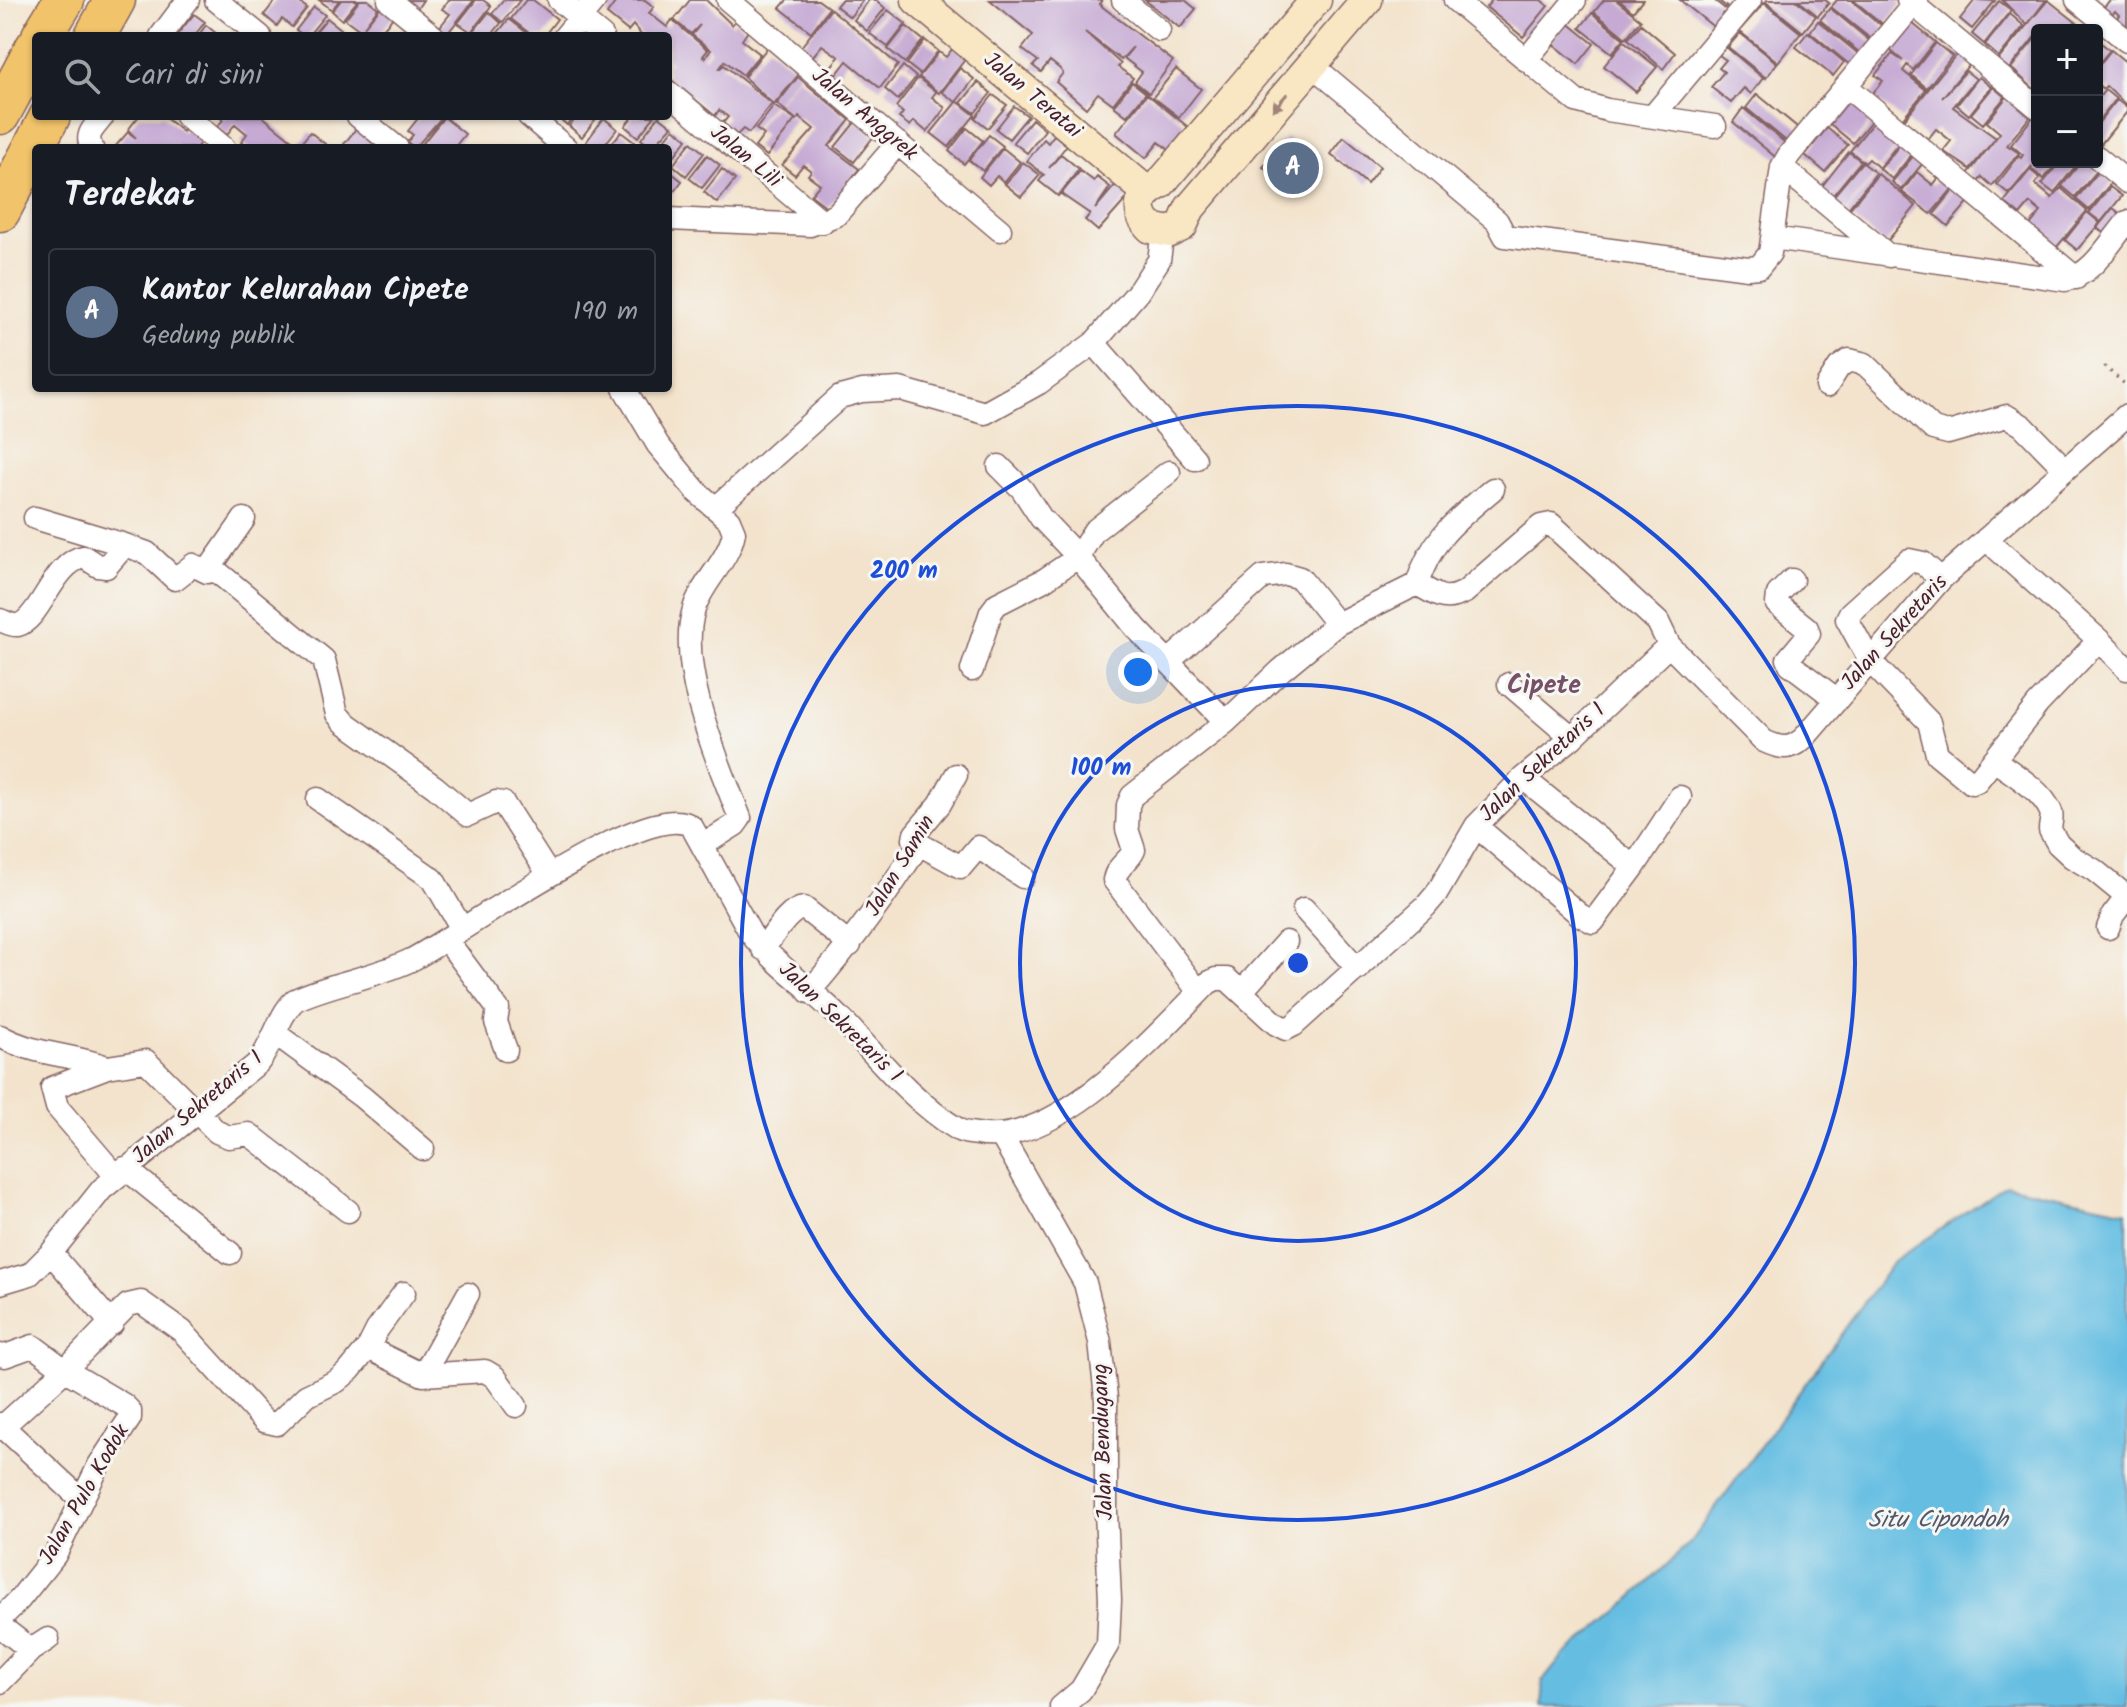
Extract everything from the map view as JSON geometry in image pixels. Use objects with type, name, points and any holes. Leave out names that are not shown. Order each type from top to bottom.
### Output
[{"type":"highway","points":[[44,32],[64,0]]},
{"type":"highway","points":[[97,32],[115,0]]},
{"type":"highway","points":[[0,91],[32,51]]},
{"type":"highway","points":[[0,114],[32,54]]},
{"type":"highway","points":[[35,144],[48,120]]},
{"type":"highway","points":[[0,211],[32,150]]},
{"type":"street","points":[[164,32],[188,0]]},
{"type":"street","points":[[216,0],[255,32]]},
{"type":"street","points":[[389,0],[428,32]]},
{"type":"street","points":[[559,0],[587,9],[600,32]]},
{"type":"street","name":"Jalan Anggrek","points":[[728,0],[1000,230]]},
{"type":"street","name":"Jalan Teratai","points":[[917,0],[1153,188]]},
{"type":"street","points":[[1123,0],[1159,30]]},
{"type":"street","points":[[1316,0],[1153,188],[1140,206],[1143,218],[1151,228],[1163,232],[1182,226],[1190,208],[1367,0]]},
{"type":"street","points":[[1455,0],[1576,101],[1607,110],[1715,126]]},
{"type":"street","points":[[1526,60],[1575,0]]},
{"type":"street","points":[[1653,116],[1750,0]]},
{"type":"street","points":[[2077,0],[2127,41]]},
{"type":"street","points":[[1312,65],[1497,221],[1505,236],[1748,268],[1759,267],[1766,261],[1773,238],[1782,167],[1789,155],[1913,2],[2031,102]]},
{"type":"street","points":[[568,32],[587,9]]},
{"type":"street","points":[[1846,86],[2076,278]]},
{"type":"street","name":"Jalan Lili","points":[[672,95],[823,222]]},
{"type":"street","points":[[89,144],[89,133],[100,120]]},
{"type":"street","points":[[191,120],[219,144]]},
{"type":"street","points":[[363,120],[392,144]]},
{"type":"street","points":[[534,120],[561,144]]},
{"type":"street","points":[[672,219],[810,225],[823,222],[836,215],[898,143]]},
{"type":"street","points":[[2103,162],[2127,182]]},
{"type":"street","points":[[1782,167],[1889,257]]},
{"type":"street","points":[[1153,188],[1168,183],[1183,192],[1190,208]]},
{"type":"street","points":[[1773,238],[2065,280],[2076,278],[2089,268],[2127,222]]},
{"type":"street","points":[[716,508],[840,397],[862,391],[900,389],[985,413],[1039,383],[1094,343],[1138,292],[1159,260],[1163,232]]},
{"type":"street","points":[[1094,343],[1195,459]]},
{"type":"street","points":[[1827,386],[1839,367],[1849,360],[1865,364],[1933,429],[1948,433],[2007,416],[2023,426],[2065,469]]},
{"type":"street","points":[[626,392],[658,445],[697,492],[729,520],[734,536],[694,608],[690,636],[706,731],[740,818],[735,825],[703,845]]},
{"type":"street","name":"Jalan Sekretaris","points":[[1669,645],[1764,741],[1774,746],[1793,747],[1941,579],[2127,415]]},
{"type":"street","points":[[999,466],[1022,489],[1041,518],[1078,557],[1136,628],[1226,722]]},
{"type":"street","points":[[972,670],[991,612],[997,604],[1044,580],[1078,557],[1094,531],[1169,472]]},
{"type":"street","points":[[1286,942],[1242,991],[1221,978],[1208,983],[1199,992],[1114,880],[1116,872],[1134,850],[1127,829],[1128,805],[1132,796],[1226,722],[1280,671],[1337,624],[1417,584],[1434,545],[1493,489]]},
{"type":"street","points":[[35,518],[147,553],[175,579],[193,565],[207,572],[217,572],[324,660],[337,714],[344,722],[435,787],[468,815],[496,802],[503,803],[549,875]]},
{"type":"street","points":[[207,572],[244,519]]},
{"type":"street","points":[[1417,584],[1451,599],[1465,592],[1541,526],[1551,524],[1658,622],[1669,645]]},
{"type":"street","points":[[1986,539],[2127,669]]},
{"type":"street","points":[[0,620],[12,625],[25,621],[70,561],[84,557],[98,566],[106,567],[125,545]]},
{"type":"street","points":[[1941,579],[1923,563],[1909,560],[1850,613],[1848,622],[1870,661],[1929,722],[1937,754],[1972,783],[2038,704],[2099,640]]},
{"type":"street","points":[[1168,662],[1263,577],[1286,574],[1300,578],[1337,624]]},
{"type":"street","points":[[1792,580],[1778,594],[1777,604],[1807,628],[1809,634],[1788,659],[1790,664],[1836,699]]},
{"type":"street","name":"Jalan Sekretaris 1","points":[[1242,991],[1276,1024],[1286,1029],[1294,1025],[1437,893],[1476,826],[1523,778],[1572,738],[1669,645]]},
{"type":"street","points":[[1509,684],[1572,738]]},
{"type":"street","points":[[1994,760],[2024,782],[2049,808],[2052,820],[2050,830],[2058,844],[2127,897],[2113,915],[2108,928]]},
{"type":"street","name":"Jalan Samin","points":[[809,992],[850,945],[889,891],[919,844],[914,839],[915,834],[940,804],[956,775]]},
{"type":"street","points":[[1523,778],[1634,867]]},
{"type":"street","points":[[1476,826],[1580,915],[1593,922],[1680,797]]},
{"type":"street","points":[[318,799],[433,879],[454,934],[497,1007],[499,1014],[496,1022],[506,1050]]},
{"type":"street","name":"Jalan Sekretaris 1","points":[[0,1283],[30,1274],[51,1253],[102,1189],[258,1063],[276,1034],[282,1017],[295,1000],[409,961],[549,875],[604,845],[663,822],[687,822],[703,845],[751,934],[763,949],[844,1022],[883,1065],[961,1132],[1002,1137],[1049,1120],[1129,1063],[1199,992]]},
{"type":"street","points":[[919,844],[961,867],[978,847],[1023,877]]},
{"type":"street","points":[[763,949],[792,913],[800,908],[850,945]]},
{"type":"street","points":[[1304,909],[1358,969]]},
{"type":"street","points":[[276,1034],[362,1097],[423,1149]]},
{"type":"street","points":[[0,1036],[41,1053],[107,1067]]},
{"type":"street","points":[[230,1253],[121,1172],[57,1107],[52,1088],[107,1067],[142,1061],[150,1063],[195,1113],[222,1135],[249,1134],[348,1211]]},
{"type":"street","name":"Jalan Bendugang","points":[[1002,1137],[1085,1283],[1100,1342],[1110,1600],[1108,1644],[1081,1690],[1061,1707]]},
{"type":"street","points":[[51,1253],[112,1324]]},
{"type":"street","points":[[82,1500],[1,1426],[65,1370],[128,1305],[141,1302],[182,1331],[264,1421],[273,1424],[282,1421],[306,1396],[337,1381],[368,1348],[404,1293]]},
{"type":"street","points":[[423,1375],[468,1294]]},
{"type":"street","name":"Jalan Pulo Kodok","points":[[0,1355],[33,1346],[130,1411],[130,1418],[99,1465],[55,1555],[0,1619]]},
{"type":"street","points":[[368,1348],[423,1375],[485,1371],[495,1377],[516,1406]]},
{"type":"street","points":[[0,1626],[40,1644],[0,1682]]},
{"type":"path","points":[[2104,366],[2127,386]]},
{"type":"water","name":"Situ Cipondoh","points":[[2006,1185],[2127,1211],[2127,1707],[1541,1707],[1543,1681],[1563,1656],[1621,1608],[1691,1542],[1894,1261]]},
{"type":"building","points":[[276,0],[296,0],[307,8],[292,27],[282,19],[277,26],[264,15]]},
{"type":"building","points":[[319,0],[339,0],[332,10]]},
{"type":"building","points":[[341,0],[358,0],[342,20],[332,11]]},
{"type":"building","points":[[360,0],[368,0],[378,8],[364,27],[382,5],[394,16],[380,32],[363,32],[345,19]]},
{"type":"building","points":[[406,0],[423,0],[417,9]]},
{"type":"building","points":[[449,0],[474,0],[449,32],[439,28],[450,14],[442,9]]},
{"type":"building","points":[[476,0],[483,0],[491,6],[471,32],[458,23]]},
{"type":"building","points":[[503,0],[520,0],[503,22],[492,14]]},
{"type":"building","points":[[526,0],[533,0],[557,19],[547,32],[528,32],[511,19]]},
{"type":"building","points":[[617,0],[645,0],[654,7],[649,13],[667,27],[672,20],[708,50],[703,56],[705,58],[711,50],[692,35],[700,25],[691,34],[674,20],[690,0],[706,0],[732,25],[735,21],[748,31],[742,40],[760,54],[743,75],[725,61],[719,69],[724,65],[772,104],[749,133],[743,129],[737,135],[723,123],[728,117],[719,110],[715,116],[672,80],[672,32],[639,32],[633,25],[628,31],[607,14]]},
{"type":"building","points":[[787,0],[818,0],[829,8],[811,32],[780,8]]},
{"type":"building","points":[[841,0],[863,0],[850,17],[836,6]]},
{"type":"building","points":[[869,0],[876,0],[885,8],[867,31],[854,20]]},
{"type":"building","points":[[990,0],[1102,0],[1099,4],[1173,61],[1149,93],[1135,82],[1142,72],[1124,58],[1133,47],[1121,60],[1085,32],[1121,64],[1118,67],[1133,78],[1113,104],[1098,93],[1086,108],[1056,82],[1063,73],[1050,61],[1041,72],[1033,66],[1038,61],[1022,49],[1033,35]]},
{"type":"building","points":[[1145,0],[1185,0],[1196,9],[1180,28]]},
{"type":"building","points":[[1492,0],[1541,0],[1548,6],[1523,37],[1486,7]]},
{"type":"building","points":[[1604,0],[1616,0],[1641,20],[1626,38],[1594,12]]},
{"type":"building","points":[[1619,0],[1643,0],[1633,12]]},
{"type":"building","points":[[1680,0],[1714,0],[1729,12],[1715,28]]},
{"type":"building","points":[[1718,0],[1737,0],[1729,9]]},
{"type":"building","points":[[1767,0],[1796,0],[1816,16],[1803,32]]},
{"type":"building","points":[[1798,0],[1825,0],[1829,3],[1818,16]]},
{"type":"building","points":[[1837,0],[1851,0],[1887,30],[1876,43],[1831,7]]},
{"type":"building","points":[[1853,0],[1897,0],[1901,4],[1884,25]]},
{"type":"building","points":[[1975,0],[1995,1],[1972,29],[1960,19]]},
{"type":"building","points":[[2002,0],[2046,0],[2027,25]]},
{"type":"building","points":[[2048,0],[2078,24],[2031,24],[2031,42],[2009,69],[1998,60]]},
{"type":"building","points":[[2110,0],[2127,0],[2127,29],[2111,26],[2119,15],[2115,11],[2111,16],[2102,9]]},
{"type":"building","points":[[1999,1],[2011,10],[1984,44],[1972,34]]},
{"type":"building","points":[[1764,3],[1801,33],[1778,62],[1739,31]]},
{"type":"building","points":[[314,7],[325,15],[311,32],[296,30]]},
{"type":"building","points":[[1830,8],[1875,45],[1865,57],[1820,20]]},
{"type":"building","points":[[831,9],[898,65],[880,88],[847,61],[836,75],[829,69],[839,57],[822,45],[813,56],[801,47]]},
{"type":"building","points":[[888,10],[906,24],[888,47],[869,33]]},
{"type":"building","points":[[489,12],[501,23],[494,32],[473,32]]},
{"type":"building","points":[[1592,13],[1624,39],[1612,53],[1580,28]]},
{"type":"building","points":[[194,14],[205,22],[197,32],[179,32]]},
{"type":"building","points":[[2010,14],[2024,26],[1999,57],[1985,45]]},
{"type":"building","points":[[327,18],[344,32],[315,32]]},
{"type":"building","points":[[509,19],[526,32],[498,32]]},
{"type":"building","points":[[1818,21],[1865,59],[1856,70],[1810,32]]},
{"type":"building","points":[[1567,22],[1594,44],[1578,64],[1551,42]]},
{"type":"building","points":[[1912,23],[1935,42],[1913,70],[1907,65],[1903,71],[1926,90],[1902,119],[1871,95],[1883,81],[1875,75],[1892,54],[1903,61],[1890,50]]},
{"type":"building","points":[[1641,24],[1675,53],[1663,69],[1628,39]]},
{"type":"building","points":[[206,25],[215,32],[201,32]]},
{"type":"building","points":[[906,26],[923,40],[905,63],[888,49]]},
{"type":"building","points":[[1808,32],[1844,62],[1833,76],[1796,47]]},
{"type":"building","points":[[1740,33],[1777,63],[1766,78],[1728,47]]},
{"type":"building","points":[[925,40],[938,51],[920,74],[907,64]]},
{"type":"building","points":[[1624,41],[1657,67],[1636,92],[1604,66]]},
{"type":"building","points":[[1936,43],[1952,56],[1927,88],[1911,75]]},
{"type":"building","points":[[2031,43],[2031,86],[2011,68]]},
{"type":"building","points":[[2103,45],[2110,50],[2103,59]]},
{"type":"building","points":[[768,47],[800,73],[774,105],[744,77]]},
{"type":"building","points":[[954,47],[967,57],[939,93],[919,77],[939,52],[946,57]]},
{"type":"building","points":[[1726,47],[1763,78],[1751,94],[1744,88],[1731,103],[1711,87],[1724,72],[1719,68],[1726,60],[1719,55]]},
{"type":"building","points":[[2111,50],[2127,63],[2127,106],[2106,86],[2103,89],[2103,60]]},
{"type":"building","points":[[1959,51],[1972,61],[1942,98],[1966,71],[1976,79],[1953,107],[1996,138],[1970,169],[1943,151],[1951,141],[1936,129],[1928,139],[1904,120]]},
{"type":"building","points":[[903,66],[916,77],[898,100],[885,89]]},
{"type":"building","points":[[960,68],[974,79],[956,102],[942,92]]},
{"type":"building","points":[[1176,69],[1201,89],[1179,117],[1153,97]]},
{"type":"building","points":[[798,77],[850,120],[829,146],[859,169],[828,208],[811,195],[820,184],[808,175],[811,171],[803,165],[795,175],[782,165],[814,129],[777,104]]},
{"type":"building","points":[[1979,77],[1991,87],[1969,115],[1957,105]]},
{"type":"building","points":[[918,78],[936,92],[932,97],[945,108],[927,132],[914,121],[910,126],[899,118],[903,113],[896,107]]},
{"type":"building","points":[[978,82],[991,93],[975,113],[961,103]]},
{"type":"building","points":[[1132,82],[1146,93],[1127,116],[1114,106]]},
{"type":"building","points":[[1993,87],[2005,97],[1983,124],[1971,114]]},
{"type":"building","points":[[2105,90],[2116,99],[2103,115],[2103,96]]},
{"type":"building","points":[[2010,93],[2023,104],[2019,108],[2030,117],[2007,145],[2019,153],[1992,186],[1982,177],[1978,182],[1968,174],[2000,133],[1987,122]]},
{"type":"building","points":[[1147,94],[1188,127],[1169,150],[1159,142],[1146,158],[1116,133]]},
{"type":"building","points":[[1757,94],[1802,131],[1791,145],[1746,108]]},
{"type":"building","points":[[993,95],[1007,105],[988,128],[975,118]]},
{"type":"building","points":[[1852,97],[1875,116],[1853,143],[1830,124]]},
{"type":"building","points":[[2117,100],[2127,108],[2103,142],[2103,118]]},
{"type":"building","points":[[957,101],[975,115],[949,147],[931,133]]},
{"type":"building","points":[[774,106],[795,120],[767,156],[755,147],[764,135],[756,129]]},
{"type":"building","points":[[1014,106],[1028,116],[1009,139],[996,129]]},
{"type":"building","points":[[1743,108],[1790,147],[1779,160],[1733,122]]},
{"type":"building","points":[[1032,119],[1045,130],[1027,153],[1013,142]]},
{"type":"building","points":[[136,120],[168,120],[183,132],[188,126],[204,138],[199,144],[118,144],[128,132],[136,138],[128,130]]},
{"type":"building","points":[[223,120],[267,120],[297,144],[244,144],[241,142],[247,134],[235,124],[227,135],[217,127]]},
{"type":"building","points":[[417,120],[440,120],[418,144],[407,142],[413,135],[408,131]]},
{"type":"building","points":[[442,120],[448,120],[465,134],[457,144],[422,144]]},
{"type":"building","points":[[574,120],[595,120],[582,137],[569,126]]},
{"type":"building","points":[[602,120],[617,129],[605,144],[586,142]]},
{"type":"building","points":[[630,120],[652,120],[638,137],[625,126]]},
{"type":"building","points":[[656,120],[664,120],[672,126],[656,144],[647,144],[641,139]]},
{"type":"building","points":[[1875,120],[1901,140],[1879,168],[1869,159],[1865,163],[1850,151]]},
{"type":"building","points":[[2031,120],[2031,167],[2009,194],[1997,184],[2023,155],[2011,145]]},
{"type":"building","points":[[856,121],[874,136],[854,162],[835,147]]},
{"type":"building","points":[[359,125],[378,141],[376,144],[344,144]]},
{"type":"building","points":[[674,128],[687,139],[672,159],[672,144],[661,144]]},
{"type":"building","points":[[967,128],[983,141],[964,164],[949,151]]},
{"type":"building","points":[[1827,128],[1848,145],[1825,172],[1805,155]]},
{"type":"building","points":[[310,132],[325,144],[301,144]]},
{"type":"building","points":[[621,132],[634,142],[632,144],[611,144]]},
{"type":"building","points":[[989,135],[1003,146],[983,171],[969,160]]},
{"type":"building","points":[[1054,135],[1067,145],[1049,168],[1061,154],[1079,169],[1058,196],[1039,181],[1044,175],[1027,161],[1044,139],[1048,143]]},
{"type":"building","points":[[1344,137],[1380,167],[1367,184],[1331,154]]},
{"type":"building","points":[[1286,138],[1323,169],[1299,197],[1263,167]]},
{"type":"building","points":[[691,142],[704,153],[686,176],[673,165]]},
{"type":"building","points":[[1902,142],[1914,152],[1892,179],[1880,169]]},
{"type":"building","points":[[1003,148],[1020,162],[1004,182],[997,176],[989,185],[980,177]]},
{"type":"building","points":[[1849,152],[1861,161],[1830,199],[1819,190]]},
{"type":"building","points":[[707,155],[720,165],[702,188],[689,178]]},
{"type":"building","points":[[1914,155],[1923,163],[1901,190],[1892,182]]},
{"type":"building","points":[[1023,162],[1040,175],[1021,197],[1005,184]]},
{"type":"building","points":[[1862,162],[1876,173],[1846,211],[1831,199]]},
{"type":"building","points":[[2031,168],[2053,168],[2044,179]]},
{"type":"building","points":[[2055,168],[2074,168],[2054,193],[2042,184]]},
{"type":"building","points":[[2076,168],[2098,170],[2075,197],[2062,186]]},
{"type":"building","points":[[722,169],[735,180],[717,203],[704,192]]},
{"type":"building","points":[[2030,170],[2040,178],[2035,184],[2052,198],[2061,188],[2087,211],[2056,248],[2030,225],[2041,212],[2030,203],[2020,215],[2004,202]]},
{"type":"building","points":[[1080,171],[1094,181],[1097,177],[1110,187],[1095,209],[1117,183],[1130,195],[1098,231],[1085,220],[1090,214],[1061,194]]},
{"type":"building","points":[[2099,171],[2112,182],[2089,210],[2076,199]]},
{"type":"building","points":[[1917,172],[1933,185],[1940,176],[1954,187],[1931,214],[1902,192]]},
{"type":"building","points":[[672,173],[682,181],[672,194]]},
{"type":"building","points":[[1878,174],[1916,206],[1885,244],[1846,213]]},
{"type":"building","points":[[1956,187],[1971,199],[1948,226],[1934,214]]},
{"type":"building","points":[[2110,187],[2122,196],[2101,222],[2089,213]]},
{"type":"building","points":[[2113,208],[2123,216],[2107,236],[2097,228]]},
{"type":"building","points":[[2087,212],[2100,223],[2077,250],[2065,240]]},
{"type":"place","name":"Kantor Kelurahan Cipete","points":[[1293,168]]},
{"type":"district","name":"Cipete","points":[[1544,686]]}]
